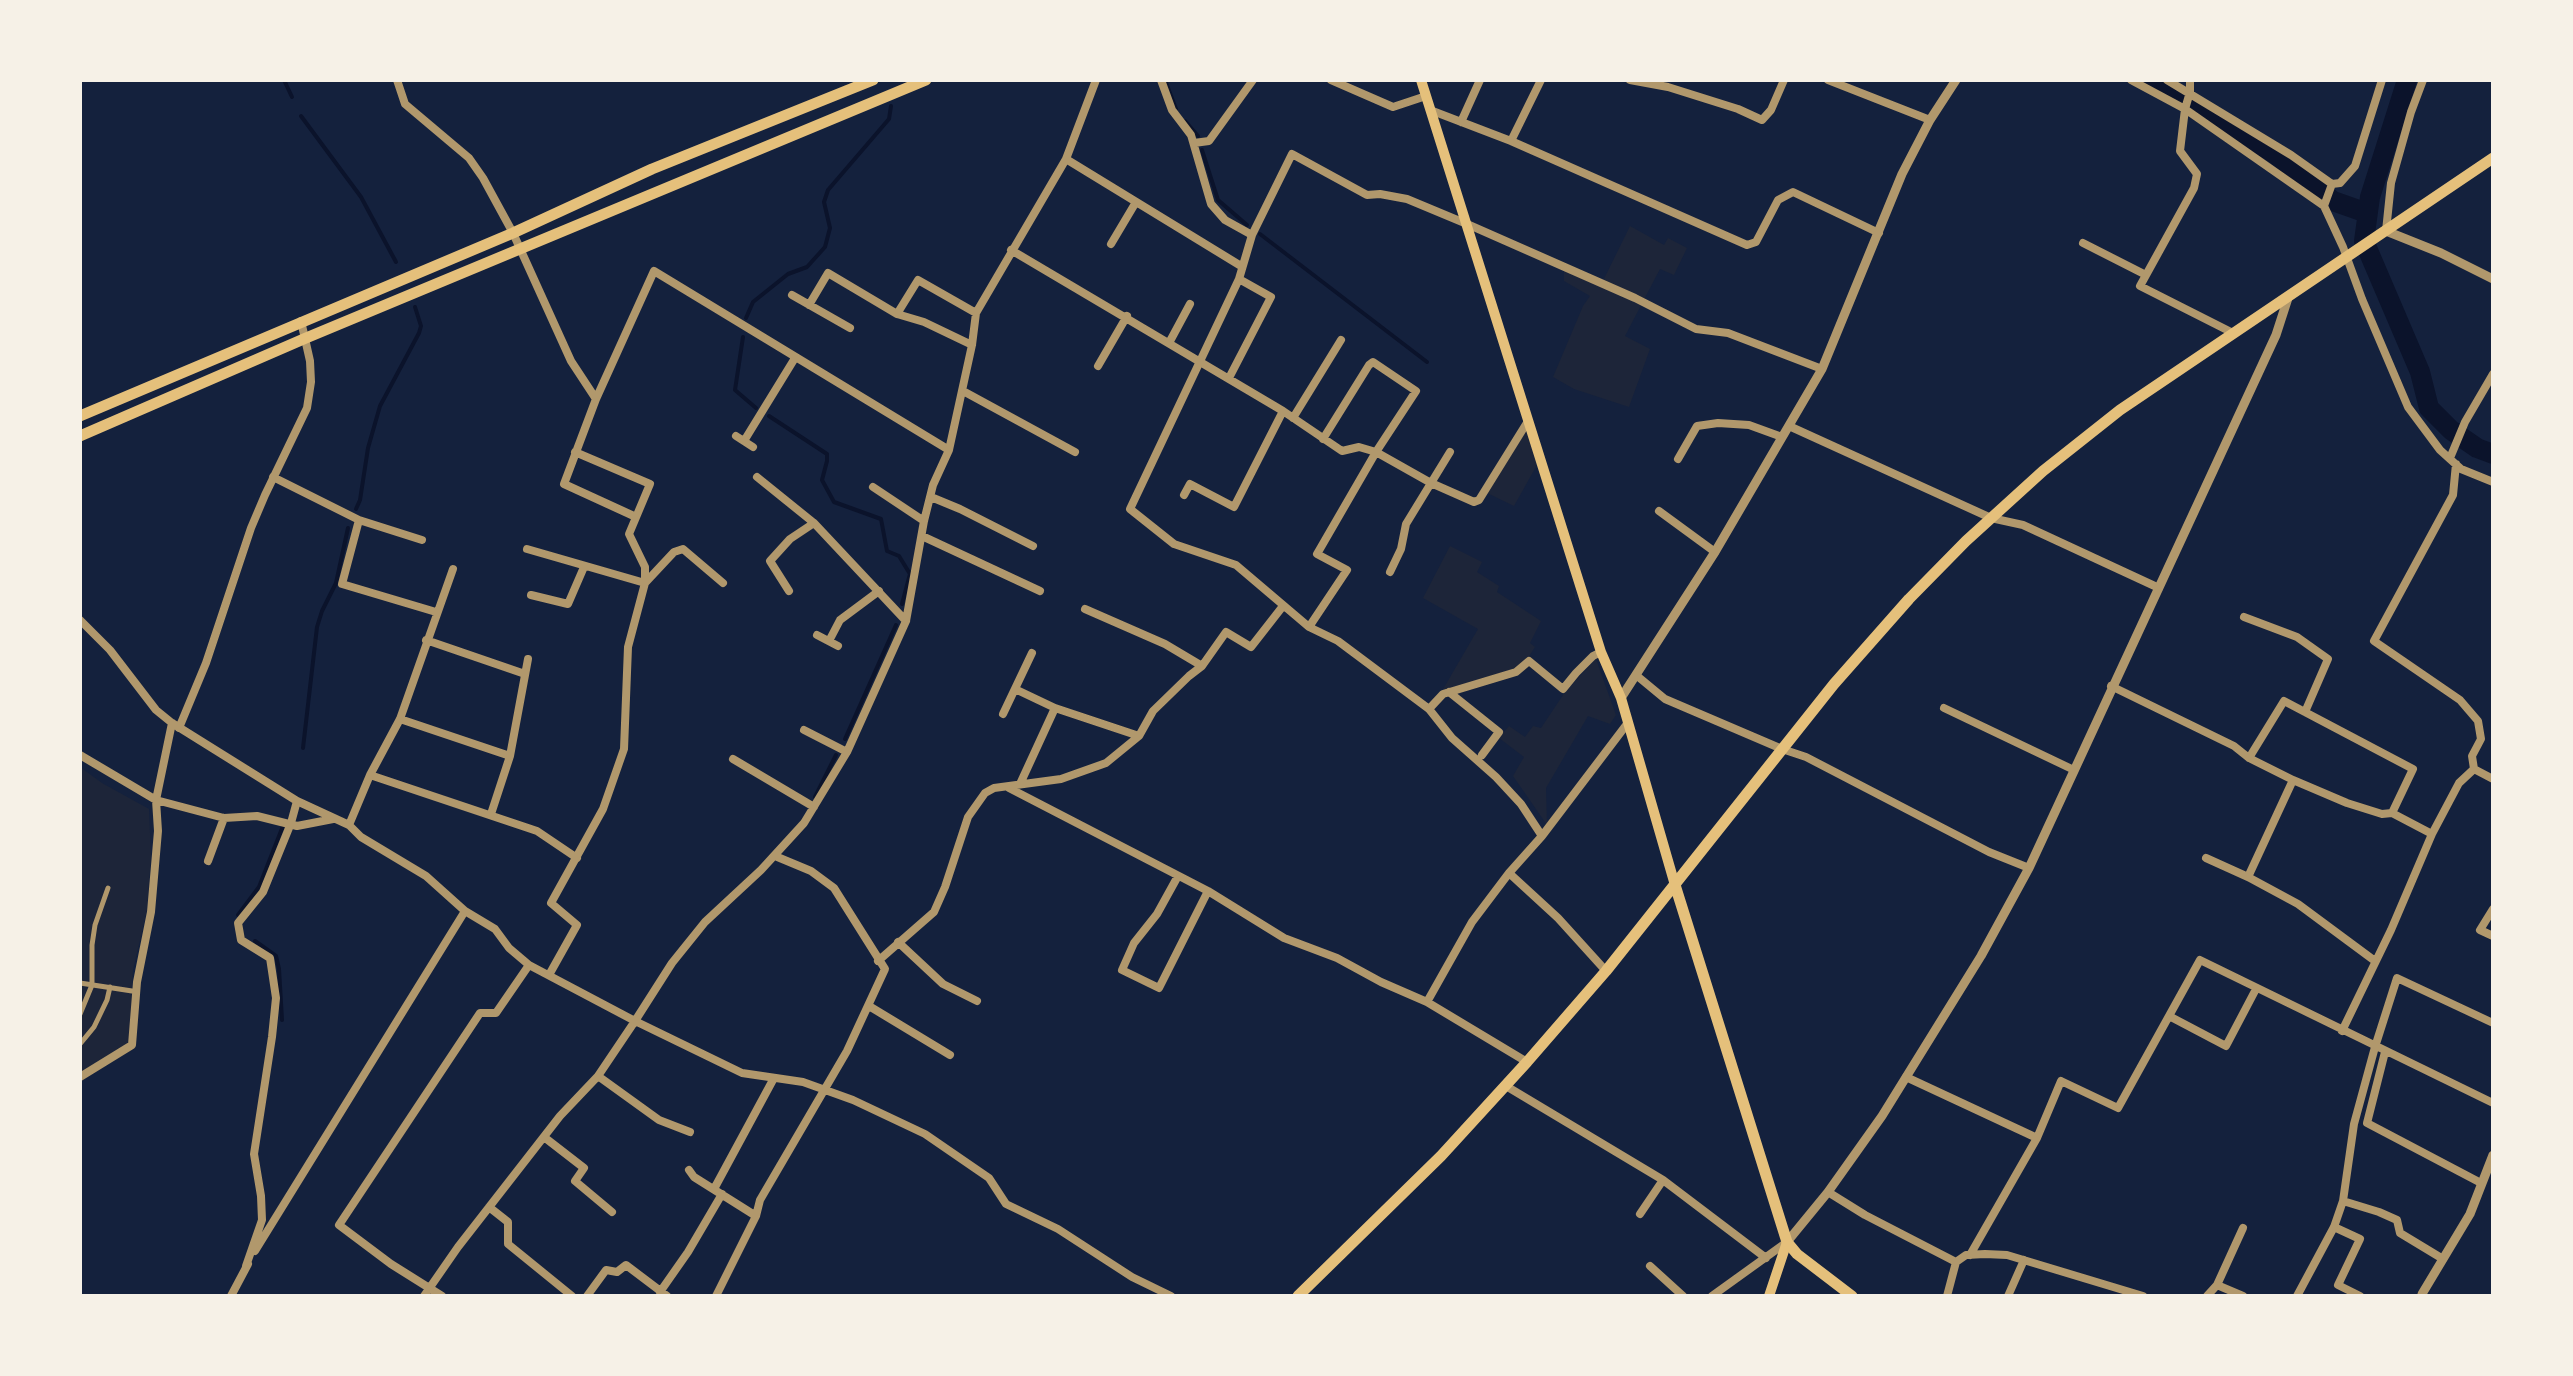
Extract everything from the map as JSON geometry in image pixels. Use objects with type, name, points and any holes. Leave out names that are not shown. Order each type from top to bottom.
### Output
[{"type":"main road","points":[[80,416],[652,170],[872,80]]},
{"type":"main road","points":[[80,436],[926,80]]},
{"type":"main road","points":[[1421,80],[1601,652],[1621,698],[1787,1242],[1796,1254],[1852,1296]]},
{"type":"main road","points":[[1298,1296],[1376,1222],[1506,1086],[1606,971],[1834,684],[1899,610],[1991,518],[2120,410],[2493,158]]},
{"type":"main road","points":[[1769,1296],[1787,1242]]},
{"type":"street","points":[[397,80],[406,104],[469,158],[484,178],[571,360],[596,399]]},
{"type":"street","points":[[426,1292],[560,1116],[598,1076],[672,963],[704,922],[775,856],[804,823],[847,752],[906,621],[924,521],[933,486],[949,450],[976,313],[1066,159],[1096,80]]},
{"type":"street","points":[[1161,80],[1172,110],[1192,135],[1212,204],[1225,220],[1252,235]]},
{"type":"street","points":[[1194,143],[1209,141],[1252,80]]},
{"type":"street","points":[[1331,80],[1393,107],[1426,96]]},
{"type":"street","points":[[1461,122],[1480,80]]},
{"type":"street","points":[[1511,141],[1541,80]]},
{"type":"street","points":[[1630,80],[1738,109],[1762,120],[1771,110],[1784,80]]},
{"type":"street","points":[[1828,80],[1930,120]]},
{"type":"street","points":[[1621,698],[1714,552],[1822,369],[1902,174],[1956,80]]},
{"type":"street","points":[[2131,80],[2185,107],[2325,203],[2408,407],[2440,450],[2461,469],[2493,482]]},
{"type":"street","points":[[2167,80],[2291,155],[2331,187]]},
{"type":"street","points":[[2190,80],[2180,151],[2197,174],[2194,188],[2140,286],[2232,333]]},
{"type":"street","points":[[2325,203],[2331,187],[2340,183],[2354,166],[2382,80]]},
{"type":"street","points":[[2423,80],[2391,184],[2386,231],[2493,278]]},
{"type":"street","points":[[1430,110],[1511,141],[1747,245],[1756,242],[1778,200],[1792,192],[1879,233]]},
{"type":"street","points":[[1542,836],[1521,804],[1452,738],[1429,709],[1338,641],[1309,627],[1236,565],[1174,544],[1130,509],[1201,362],[1238,279],[1252,235],[1292,154],[1368,194],[1407,200],[1467,224],[1696,329],[1728,333],[1822,369]]},
{"type":"street","points":[[1066,159],[1241,266]]},
{"type":"street","points":[[1112,244],[1136,202]]},
{"type":"street","points":[[2083,243],[2146,275]]},
{"type":"street","points":[[1012,250],[1284,411],[1342,451],[1359,447],[1376,452],[1474,502],[1479,500],[1528,422]]},
{"type":"street","points":[[636,517],[564,484],[596,399],[654,271],[949,450]]},
{"type":"street","points":[[810,305],[828,273],[897,314],[972,345]]},
{"type":"street","points":[[1228,378],[1271,297],[1238,279]]},
{"type":"street","points":[[897,314],[918,280],[976,313]]},
{"type":"street","points":[[792,296],[850,328]]},
{"type":"street","points":[[1712,1296],[1787,1242],[1828,1192],[1981,956],[2074,770],[2276,335],[2288,298]]},
{"type":"street","points":[[1169,343],[1190,304]]},
{"type":"street","points":[[1098,366],[1127,316]]},
{"type":"street","points":[[80,1077],[132,1045],[139,972],[151,912],[158,831],[156,800],[175,726],[206,663],[240,556],[307,408],[310,361],[301,321]]},
{"type":"street","points":[[1293,418],[1341,340]]},
{"type":"street","points":[[753,447],[740,438],[795,358]]},
{"type":"street","points":[[1309,627],[1347,570],[1317,554],[1416,392],[1373,362],[1323,439]]},
{"type":"street","points":[[2493,374],[2465,422],[2453,461],[2453,495],[2374,642],[2460,700],[2478,720],[2480,739],[2472,756],[2474,768],[2493,780]]},
{"type":"street","points":[[962,391],[1075,452]]},
{"type":"street","points":[[1184,495],[1190,484],[1234,507],[1284,411]]},
{"type":"street","points":[[1678,460],[1697,426],[1749,425],[1782,437]]},
{"type":"street","points":[[1788,426],[1991,518],[2022,525],[2158,588]]},
{"type":"street","points":[[549,974],[577,924],[551,904],[603,808],[624,749],[628,647],[646,567],[629,534],[650,484],[575,452]]},
{"type":"street","points":[[1390,572],[1402,548],[1406,524],[1450,452]]},
{"type":"street","points":[[273,477],[359,520],[422,540]]},
{"type":"street","points":[[757,477],[814,523],[906,621]]},
{"type":"street","points":[[872,487],[924,521]]},
{"type":"street","points":[[930,497],[960,508],[1032,546]]},
{"type":"street","points":[[1660,510],[1714,552]]},
{"type":"street","points":[[359,520],[342,584],[436,612]]},
{"type":"street","points":[[789,591],[770,561],[790,539],[814,523]]},
{"type":"street","points":[[922,536],[1040,592]]},
{"type":"street","points":[[527,549],[645,583]]},
{"type":"street","points":[[645,583],[674,552],[683,549],[723,583]]},
{"type":"street","points":[[530,595],[568,604],[584,567]]},
{"type":"street","points":[[348,825],[400,719],[452,570]]},
{"type":"street","points":[[829,641],[840,620],[879,592]]},
{"type":"street","points":[[878,961],[934,912],[968,817],[985,794],[994,788],[1061,779],[1100,766],[1139,736],[1153,711],[1202,666],[1226,632],[1251,646],[1283,606]]},
{"type":"street","points":[[1086,609],[1202,666]]},
{"type":"street","points":[[2244,616],[2297,637],[2328,659],[2305,712]]},
{"type":"street","points":[[80,620],[110,650],[156,710],[175,726],[297,801],[348,825],[426,876],[494,930],[529,966],[742,1073],[803,1082],[925,1134],[990,1178],[1006,1204],[1058,1229],[1154,1293],[1171,1296]]},
{"type":"street","points":[[817,635],[838,646]]},
{"type":"street","points":[[426,640],[526,674]]},
{"type":"street","points":[[1429,709],[1443,694],[1516,672],[1530,661],[1564,689],[1601,652]]},
{"type":"street","points":[[1002,714],[1032,653]]},
{"type":"street","points":[[491,814],[510,756],[528,659]]},
{"type":"street","points":[[1636,675],[1665,700],[1806,757],[1989,852],[2028,868]]},
{"type":"street","points":[[2111,686],[2234,746],[2293,780],[2347,803],[2382,814],[2392,813],[2432,834]]},
{"type":"street","points":[[1015,689],[1055,708],[1139,736]]},
{"type":"street","points":[[1448,692],[1499,732],[1482,754]]},
{"type":"street","points":[[2249,758],[2284,700],[2413,769],[2392,813]]},
{"type":"street","points":[[1020,784],[1055,708]]},
{"type":"street","points":[[1944,708],[2074,770]]},
{"type":"street","points":[[400,719],[510,756]]},
{"type":"street","points":[[1427,1002],[1472,922],[1627,724]]},
{"type":"street","points":[[804,730],[847,752]]},
{"type":"street","points":[[80,755],[156,800],[224,818],[256,816],[296,826],[334,819]]},
{"type":"street","points":[[733,758],[814,807]]},
{"type":"street","points":[[2342,1031],[2392,930],[2432,834],[2459,783],[2474,768]]},
{"type":"street","points":[[370,775],[537,831],[577,858]]},
{"type":"street","points":[[2248,878],[2293,780]]},
{"type":"street","points":[[1009,788],[1208,891],[1284,938],[1337,958],[1427,1002],[1527,1062]]},
{"type":"street","points":[[246,1266],[262,1220],[254,1154],[276,998],[270,958],[240,940],[238,923],[262,892],[297,801]]},
{"type":"street","points":[[208,861],[224,818]]},
{"type":"street","points":[[716,1296],[756,1216],[760,1200],[825,1090],[885,969],[834,888],[811,870],[775,856]]},
{"type":"street","points":[[2206,858],[2298,904],[2375,961]]},
{"type":"street","points":[[1509,873],[1558,918],[1606,971]]},
{"type":"street","points":[[1178,876],[1157,914],[1134,943],[1122,970],[1158,988],[1208,891]]},
{"type":"street","points":[[80,1014],[92,985],[95,925],[108,888]]},
{"type":"street","points":[[2493,909],[2480,930],[2493,936]]},
{"type":"street","points":[[231,1296],[284,1202],[466,911]]},
{"type":"street","points":[[898,942],[943,984],[978,1002]]},
{"type":"street","points":[[1970,1255],[2037,1138],[2062,1081],[2118,1108],[2200,960],[2493,1104]]},
{"type":"street","points":[[442,1296],[426,1292],[339,1226],[480,1013],[496,1013],[529,966]]},
{"type":"street","points":[[2297,1296],[2344,1201],[2350,1143],[2397,978],[2493,1023]]},
{"type":"street","points":[[80,984],[132,990]]},
{"type":"street","points":[[80,1044],[94,1027],[110,988]]},
{"type":"street","points":[[2169,1016],[2226,1046],[2256,989]]},
{"type":"street","points":[[868,1006],[950,1055]]},
{"type":"street","points":[[2385,1052],[2367,1123],[2481,1183]]},
{"type":"street","points":[[598,1076],[659,1120],[690,1132]]},
{"type":"street","points":[[1906,1077],[2037,1138]]},
{"type":"street","points":[[586,1296],[606,1270],[617,1272],[626,1265],[664,1294],[774,1078]]},
{"type":"street","points":[[1506,1086],[1662,1180],[1766,1258]]},
{"type":"street","points":[[544,1138],[584,1168],[575,1181],[612,1212]]},
{"type":"street","points":[[2423,1295],[2470,1214],[2493,1155]]},
{"type":"street","points":[[689,1170],[756,1216]]},
{"type":"street","points":[[1640,1214],[1662,1180]]},
{"type":"street","points":[[1828,1192],[1956,1262]]},
{"type":"street","points":[[2344,1201],[2397,1220],[2400,1234],[2443,1259]]},
{"type":"street","points":[[489,1207],[508,1222],[508,1244],[572,1296]]},
{"type":"street","points":[[2334,1227],[2360,1240],[2338,1285],[2360,1296]]},
{"type":"street","points":[[2207,1296],[2217,1284],[2244,1228]]},
{"type":"street","points":[[1946,1296],[1956,1262],[1970,1255],[2024,1260],[2143,1296]]},
{"type":"street","points":[[2008,1296],[2024,1260]]},
{"type":"street","points":[[1650,1266],[1683,1296]]},
{"type":"street","points":[[2217,1284],[2243,1296]]},
{"type":"shaded area","points":[[1630,226],[1664,245],[1668,238],[1687,248],[1674,275],[1660,269],[1625,336],[1650,349],[1629,407],[1574,389],[1553,377],[1590,296],[1564,281],[1564,270],[1601,285]]},
{"type":"shaded area","points":[[1526,431],[1537,465],[1514,506],[1487,493]]},
{"type":"shaded area","points":[[1450,546],[1482,562],[1477,572],[1499,586],[1497,592],[1541,621],[1530,643],[1535,647],[1514,669],[1442,691],[1478,629],[1423,598]]},
{"type":"shaded area","points":[[1596,659],[1616,715],[1610,724],[1588,716],[1546,788],[1547,825],[1513,776],[1524,757],[1499,738],[1509,726],[1525,737],[1533,726],[1541,728],[1565,692]]},
{"type":"shaded area","points":[[80,767],[149,809],[151,857],[147,910],[133,970],[129,1045],[80,1074]]},
{"type":"waterway","points":[[284,80],[292,97]]},
{"type":"waterway","points":[[1165,80],[1176,109]]},
{"type":"waterway","points":[[2150,80],[2275,154],[2333,201],[2367,213]]},
{"type":"waterway","points":[[2407,80],[2370,197],[2364,241],[2420,372],[2429,408],[2451,430],[2493,454]]},
{"type":"waterway","points":[[746,318],[753,302],[788,274],[807,267],[825,247],[830,228],[824,202],[828,190],[889,119],[891,106]]},
{"type":"waterway","points":[[301,116],[361,197],[396,262]]},
{"type":"waterway","points":[[1185,121],[1198,136]]},
{"type":"waterway","points":[[1202,150],[1218,200],[1247,225]]},
{"type":"waterway","points":[[1260,234],[1427,362]]},
{"type":"waterway","points":[[356,509],[380,406],[419,333],[421,326],[415,307]]},
{"type":"waterway","points":[[743,337],[735,390],[756,408]]},
{"type":"waterway","points":[[769,416],[827,454],[822,480],[834,502],[881,519],[887,551],[899,556],[910,574],[902,604]]},
{"type":"waterway","points":[[303,748],[317,627],[336,583],[348,528]]},
{"type":"waterway","points":[[845,739],[896,625]]},
{"type":"waterway","points":[[815,797],[836,755]]},
{"type":"waterway","points":[[238,915],[259,887],[283,826]]},
{"type":"waterway","points":[[255,941],[276,956],[282,1020]]}]
